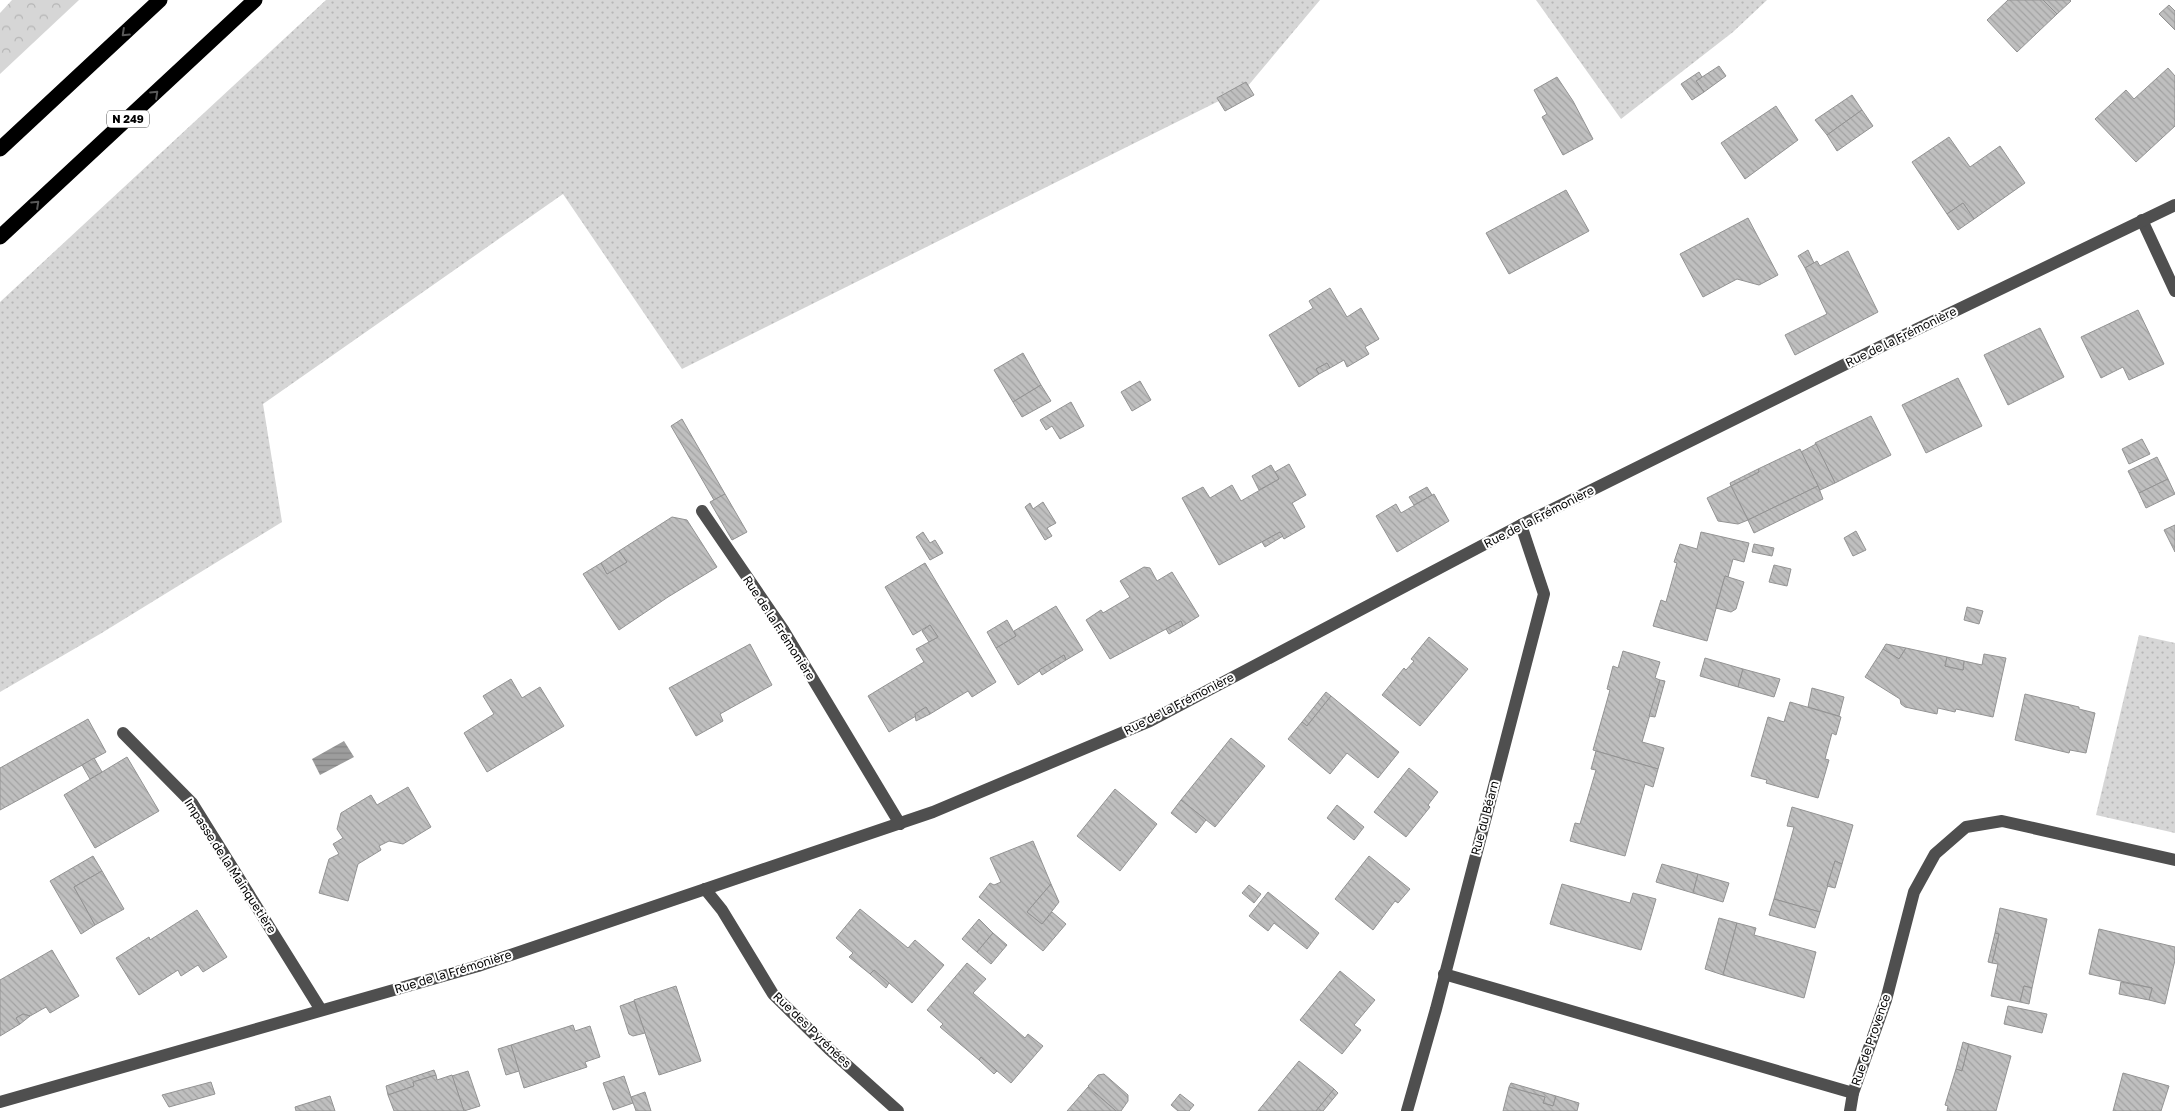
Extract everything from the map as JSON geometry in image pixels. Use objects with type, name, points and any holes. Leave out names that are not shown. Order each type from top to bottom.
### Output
[{"type":"highway","points":[[0,149],[160,0]]},
{"type":"highway","name":"N 249","points":[[0,237],[255,0]]},
{"type":"street","name":"Rue de la Frémonière","points":[[0,1102],[478,966],[933,812],[1150,721],[1522,525],[2175,205]]},
{"type":"street","points":[[2142,220],[2175,290]]},
{"type":"street","name":"Rue de la Frémonière","points":[[702,511],[784,631],[900,824]]},
{"type":"street","name":"Rue du Béarn","points":[[1407,1111],[1544,594],[1522,525]]},
{"type":"street","name":"Impasse de la Mainquetière","points":[[123,734],[192,803],[321,1010]]},
{"type":"street","name":"Rue de Provence","points":[[1444,974],[1853,1093],[1886,1000],[1914,892],[1935,854],[1966,827],[2002,821],[2175,860]]},
{"type":"street","name":"Rue des Pyrénées","points":[[705,889],[722,910],[773,994],[829,1049],[898,1111]]},
{"type":"street","points":[[1850,1111],[1853,1093]]},
{"type":"green space","points":[[12,0],[79,0],[0,74],[0,13]]},
{"type":"green space","points":[[326,0],[1320,0],[1247,87],[682,369],[563,194],[263,404],[282,522],[100,634],[0,692],[0,302]]},
{"type":"green space","points":[[1536,0],[1767,0],[1733,32],[1621,119]]},
{"type":"green space","points":[[2139,635],[2175,643],[2175,833],[2096,815]]},
{"type":"shaded area","points":[[344,741],[354,757],[320,775],[312,759]]},
{"type":"building","points":[[2008,0],[2043,0],[2057,14],[2017,52],[1987,20]]},
{"type":"building","points":[[2043,0],[2070,0],[2071,1],[2057,14]]},
{"type":"building","points":[[2169,5],[2175,11],[2175,30],[2159,14]]},
{"type":"building","points":[[1719,66],[1726,76],[1704,92],[1696,81]]},
{"type":"building","points":[[2168,68],[2175,76],[2175,126],[2136,162],[2095,119],[2126,90],[2134,99]]},
{"type":"building","points":[[1699,72],[1702,77],[1696,81],[1704,92],[1692,100],[1681,84]]},
{"type":"building","points":[[1557,77],[1573,101],[1593,139],[1563,155],[1542,117],[1547,114],[1534,90]]},
{"type":"building","points":[[1246,82],[1254,95],[1225,111],[1217,98]]},
{"type":"building","points":[[1852,95],[1862,110],[1827,135],[1815,120]]},
{"type":"building","points":[[1776,106],[1798,140],[1745,179],[1721,143]]},
{"type":"building","points":[[1862,110],[1873,126],[1837,151],[1827,135]]},
{"type":"building","points":[[1949,137],[1970,167],[2000,146],[2025,183],[1974,219],[1963,203],[1947,214],[1912,162]]},
{"type":"building","points":[[1566,190],[1589,231],[1509,274],[1486,233]]},
{"type":"building","points":[[1963,203],[1974,219],[1958,230],[1947,214]]},
{"type":"building","points":[[1748,218],[1778,275],[1759,285],[1737,279],[1703,297],[1680,254]]},
{"type":"building","points":[[1808,250],[1814,263],[1805,268],[1798,256]]},
{"type":"building","points":[[1848,251],[1878,312],[1795,355],[1785,335],[1827,314],[1805,268],[1817,261],[1820,266]]},
{"type":"building","points":[[1330,288],[1347,317],[1361,308],[1379,339],[1365,347],[1369,354],[1347,367],[1344,360],[1330,368],[1327,363],[1316,369],[1319,374],[1299,387],[1269,335],[1313,308],[1309,301]]},
{"type":"building","points":[[2138,310],[2164,364],[2129,380],[2123,367],[2101,378],[2081,337]]},
{"type":"building","points":[[2040,328],[2064,377],[2008,405],[1984,355]]},
{"type":"building","points":[[1023,353],[1041,385],[1013,402],[994,370]]},
{"type":"building","points":[[1327,363],[1330,368],[1319,374],[1316,369]]},
{"type":"building","points":[[1958,378],[1982,426],[1926,453],[1902,405]]},
{"type":"building","points":[[1140,381],[1151,400],[1132,411],[1121,392]]},
{"type":"building","points":[[1041,385],[1051,401],[1022,417],[1013,402]]},
{"type":"building","points":[[1071,402],[1084,426],[1060,439],[1052,426],[1046,430],[1040,420]]},
{"type":"building","points":[[1871,416],[1891,455],[1835,483],[1815,443]]},
{"type":"building","points":[[682,419],[725,494],[714,500],[671,426]]},
{"type":"building","points":[[2142,439],[2150,454],[2129,464],[2122,449]]},
{"type":"building","points":[[1816,444],[1835,483],[1820,490],[1801,452]]},
{"type":"building","points":[[1800,449],[1818,486],[1748,520],[1731,486],[1759,472],[1758,469]]},
{"type":"building","points":[[2157,457],[2168,479],[2139,493],[2128,471]]},
{"type":"building","points":[[1289,464],[1306,495],[1292,503],[1305,527],[1284,539],[1280,532],[1219,565],[1182,498],[1203,487],[1210,498],[1232,485],[1241,501],[1279,479],[1275,472]]},
{"type":"building","points":[[1271,465],[1279,479],[1259,490],[1252,476]]},
{"type":"building","points":[[1758,469],[1759,472],[1731,486],[1730,483]]},
{"type":"building","points":[[2168,479],[2175,494],[2146,508],[2139,493]]},
{"type":"building","points":[[1731,486],[1748,520],[1738,524],[1718,521],[1707,498]]},
{"type":"building","points":[[1818,486],[1823,499],[1754,533],[1748,520]]},
{"type":"building","points":[[1427,487],[1432,495],[1414,505],[1409,497]]},
{"type":"building","points":[[725,494],[747,532],[732,540],[710,502]]},
{"type":"building","points":[[1434,494],[1449,521],[1397,552],[1376,516],[1396,504],[1401,513]]},
{"type":"building","points":[[1043,502],[1056,523],[1047,528],[1052,536],[1045,540],[1025,507],[1030,503],[1033,509]]},
{"type":"building","points":[[672,517],[687,520],[717,567],[619,630],[583,574],[601,563],[607,574],[627,562],[619,551]]},
{"type":"building","points":[[2175,525],[2175,552],[2164,530]]},
{"type":"building","points":[[1856,531],[1866,550],[1853,556],[1844,538]]},
{"type":"building","points":[[923,532],[930,543],[935,540],[943,553],[930,560],[916,537]]},
{"type":"building","points":[[1280,532],[1283,536],[1265,547],[1262,542]]},
{"type":"building","points":[[1701,532],[1749,543],[1744,562],[1733,559],[1728,577],[1725,576],[1707,641],[1653,626],[1661,600],[1666,602],[1677,563],[1674,562],[1680,544],[1697,549]]},
{"type":"building","points":[[1754,544],[1774,548],[1772,556],[1752,552]]},
{"type":"building","points":[[619,551],[627,562],[607,574],[601,563]]},
{"type":"building","points":[[925,563],[996,682],[972,697],[968,691],[930,714],[926,707],[915,714],[916,716],[889,732],[868,696],[924,662],[916,649],[938,637],[930,625],[913,635],[885,587]]},
{"type":"building","points":[[1774,565],[1791,569],[1787,586],[1769,582]]},
{"type":"building","points":[[1144,567],[1150,568],[1157,581],[1172,572],[1199,616],[1183,626],[1181,621],[1110,659],[1086,620],[1101,610],[1103,613],[1130,597],[1120,581]]},
{"type":"building","points":[[1725,576],[1744,582],[1736,609],[1731,612],[1716,608]]},
{"type":"building","points":[[1056,606],[1083,650],[1066,660],[1064,655],[1018,685],[996,648],[1016,636],[1014,631]]},
{"type":"building","points":[[1967,607],[1983,611],[1979,624],[1964,620]]},
{"type":"building","points":[[1007,620],[1016,636],[996,648],[987,632]]},
{"type":"building","points":[[1181,621],[1183,626],[1169,634],[1166,629]]},
{"type":"building","points":[[930,625],[938,637],[929,642],[922,631]]},
{"type":"building","points":[[1429,637],[1468,669],[1420,726],[1382,695],[1404,668],[1406,670],[1414,661],[1411,659]]},
{"type":"building","points":[[750,644],[772,685],[720,714],[723,721],[696,736],[669,688]]},
{"type":"building","points":[[1886,644],[1906,648],[1899,659],[1883,649]]},
{"type":"building","points":[[1906,648],[1947,657],[1945,666],[1963,670],[1964,661],[1982,665],[1984,654],[2006,658],[1993,717],[1956,709],[1955,712],[1938,708],[1937,714],[1905,707],[1901,704],[1900,699],[1865,677],[1883,649],[1899,659]]},
{"type":"building","points":[[1623,651],[1660,662],[1655,678],[1660,680],[1642,742],[1664,748],[1658,769],[1593,750],[1610,690],[1607,689],[1613,666],[1618,668]]},
{"type":"building","points":[[1064,655],[1066,660],[1042,675],[1039,670]]},
{"type":"building","points":[[1947,657],[1964,661],[1963,670],[1945,666]]},
{"type":"building","points":[[1705,658],[1743,669],[1738,687],[1700,676]]},
{"type":"building","points":[[1743,669],[1780,679],[1774,697],[1738,687]]},
{"type":"building","points":[[511,679],[522,698],[540,687],[564,726],[487,772],[464,733],[494,714],[483,696]]},
{"type":"building","points":[[1660,680],[1665,681],[1655,717],[1649,716]]},
{"type":"building","points":[[1812,688],[1844,697],[1839,716],[1808,707]]},
{"type":"building","points":[[1326,692],[1331,696],[1307,726],[1302,722]]},
{"type":"building","points":[[2025,694],[2079,707],[2079,709],[2095,713],[2086,753],[2070,750],[2069,753],[2015,740]]},
{"type":"building","points":[[1331,696],[1399,752],[1378,778],[1347,753],[1330,774],[1288,739],[1302,722],[1307,726]]},
{"type":"building","points":[[1790,702],[1841,717],[1836,735],[1832,733],[1825,759],[1829,760],[1818,798],[1766,783],[1767,780],[1751,776],[1768,717],[1784,722]]},
{"type":"building","points":[[926,707],[930,714],[916,721],[915,714]]},
{"type":"building","points":[[88,719],[106,752],[0,810],[0,768]]},
{"type":"building","points":[[1231,738],[1265,766],[1215,827],[1181,800]]},
{"type":"building","points":[[1596,751],[1658,769],[1653,787],[1645,784],[1625,856],[1570,841],[1575,823],[1580,824],[1596,770],[1591,769]]},
{"type":"building","points":[[127,757],[159,811],[95,848],[64,795]]},
{"type":"building","points":[[94,758],[102,772],[90,779],[82,765]]},
{"type":"building","points":[[1409,768],[1438,792],[1428,805],[1430,807],[1406,837],[1374,812]]},
{"type":"building","points":[[408,787],[431,827],[403,844],[389,841],[379,846],[381,850],[358,864],[348,901],[319,893],[329,859],[339,854],[333,844],[343,838],[337,829],[341,813],[371,795],[377,805]]},
{"type":"building","points":[[1115,789],[1157,824],[1120,871],[1077,836]]},
{"type":"building","points":[[1181,800],[1206,820],[1196,833],[1171,813]]},
{"type":"building","points":[[1337,805],[1364,827],[1354,840],[1327,818]]},
{"type":"building","points":[[1792,807],[1853,825],[1842,864],[1835,861],[1820,912],[1774,899],[1794,827],[1787,826]]},
{"type":"building","points":[[1033,841],[1051,884],[1027,912],[1042,924],[1052,912],[1066,924],[1043,951],[979,897],[990,883],[994,885],[1001,882],[990,858]]},
{"type":"building","points":[[93,856],[102,871],[74,887],[95,925],[81,934],[50,881]]},
{"type":"building","points":[[1369,856],[1410,889],[1398,903],[1395,901],[1373,930],[1335,899]]},
{"type":"building","points":[[1835,861],[1842,864],[1835,888],[1827,886]]},
{"type":"building","points":[[1662,864],[1698,874],[1693,893],[1656,882]]},
{"type":"building","points":[[102,871],[124,909],[95,925],[74,887]]},
{"type":"building","points":[[1698,874],[1729,883],[1723,902],[1693,893]]},
{"type":"building","points":[[1051,884],[1059,902],[1042,924],[1027,912]]},
{"type":"building","points":[[1562,884],[1630,903],[1633,893],[1656,899],[1641,950],[1550,924]]},
{"type":"building","points":[[1249,885],[1261,894],[1254,903],[1242,893]]},
{"type":"building","points":[[1268,892],[1319,933],[1307,949],[1274,923],[1268,931],[1249,916]]},
{"type":"building","points":[[1774,899],[1820,912],[1815,928],[1769,915]]},
{"type":"building","points":[[2000,908],[2047,919],[2032,988],[2024,986],[2020,1002],[1991,996],[1998,964],[1992,963],[1999,934],[1995,933]]},
{"type":"building","points":[[860,909],[908,948],[915,940],[944,965],[912,1003],[874,970],[870,974],[849,957],[853,953],[836,938]]},
{"type":"building","points":[[197,910],[227,957],[203,972],[198,965],[181,976],[178,970],[139,995],[116,958],[149,937],[150,940]]},
{"type":"building","points":[[1719,918],[1737,923],[1723,975],[1705,969]]},
{"type":"building","points":[[979,919],[993,933],[977,952],[962,939]]},
{"type":"building","points":[[1737,923],[1756,928],[1754,935],[1816,952],[1804,998],[1723,975]]},
{"type":"building","points":[[2099,929],[2175,947],[2175,960],[2165,1004],[2149,1000],[2152,988],[2089,974]]},
{"type":"building","points":[[993,933],[1007,945],[991,964],[977,952]]},
{"type":"building","points":[[1995,933],[1999,934],[1992,963],[1988,962]]},
{"type":"building","points":[[52,950],[79,996],[50,1013],[46,1007],[30,1016],[23,1014],[16,1018],[20,1024],[0,1036],[0,980]]},
{"type":"building","points":[[967,963],[986,979],[973,993],[1025,1038],[1028,1034],[1043,1046],[1011,1083],[981,1057],[979,1060],[940,1027],[943,1024],[927,1010]]},
{"type":"building","points":[[874,970],[889,983],[886,988],[870,974]]},
{"type":"building","points":[[1340,971],[1375,1000],[1354,1025],[1361,1030],[1342,1054],[1300,1020]]},
{"type":"building","points":[[2121,982],[2152,988],[2149,1000],[2119,994]]},
{"type":"building","points":[[676,986],[701,1061],[659,1075],[634,1000]]},
{"type":"building","points":[[2024,986],[2032,988],[2029,1004],[2020,1002]]},
{"type":"building","points":[[634,1001],[645,1033],[633,1036],[629,1034],[620,1006]]},
{"type":"building","points":[[2008,1006],[2047,1014],[2042,1033],[2004,1024]]},
{"type":"building","points":[[23,1014],[30,1016],[20,1024],[16,1018]]},
{"type":"building","points":[[573,1025],[575,1031],[590,1026],[600,1057],[585,1062],[587,1067],[524,1088],[511,1045]]},
{"type":"building","points":[[1963,1042],[1969,1044],[1962,1071],[1956,1069]]},
{"type":"building","points":[[1969,1044],[2011,1056],[1996,1111],[1947,1111],[1948,1106],[1945,1105],[1956,1069],[1962,1071]]},
{"type":"building","points":[[511,1045],[519,1071],[506,1075],[498,1049]]},
{"type":"building","points":[[981,1057],[997,1071],[994,1074],[979,1060]]},
{"type":"building","points":[[1299,1061],[1334,1089],[1316,1111],[1258,1111]]},
{"type":"building","points":[[434,1070],[436,1075],[413,1082],[414,1086],[388,1095],[386,1086]]},
{"type":"building","points":[[468,1071],[480,1106],[464,1111],[452,1076]]},
{"type":"building","points":[[2123,1073],[2169,1086],[2161,1111],[2113,1111]]},
{"type":"building","points":[[1104,1074],[1128,1095],[1128,1101],[1121,1111],[1116,1111],[1088,1086],[1098,1075]]},
{"type":"building","points":[[436,1075],[437,1080],[452,1075],[464,1111],[394,1111],[388,1095],[414,1086],[413,1082]]},
{"type":"building","points":[[624,1076],[633,1103],[613,1110],[603,1083]]},
{"type":"building","points":[[211,1082],[215,1094],[169,1107],[162,1095]]},
{"type":"building","points":[[1511,1083],[1556,1096],[1553,1106],[1543,1103],[1545,1097],[1509,1087]]},
{"type":"building","points":[[1088,1087],[1116,1111],[1067,1111]]},
{"type":"building","points":[[1509,1087],[1545,1097],[1543,1103],[1553,1106],[1556,1096],[1579,1103],[1577,1111],[1503,1111]]},
{"type":"building","points":[[1334,1089],[1338,1093],[1323,1111],[1316,1111]]},
{"type":"building","points":[[645,1092],[651,1111],[636,1111],[631,1097]]},
{"type":"building","points":[[1180,1094],[1194,1105],[1189,1111],[1178,1111],[1171,1105]]},
{"type":"building","points":[[330,1096],[335,1111],[296,1111],[295,1107]]}]
